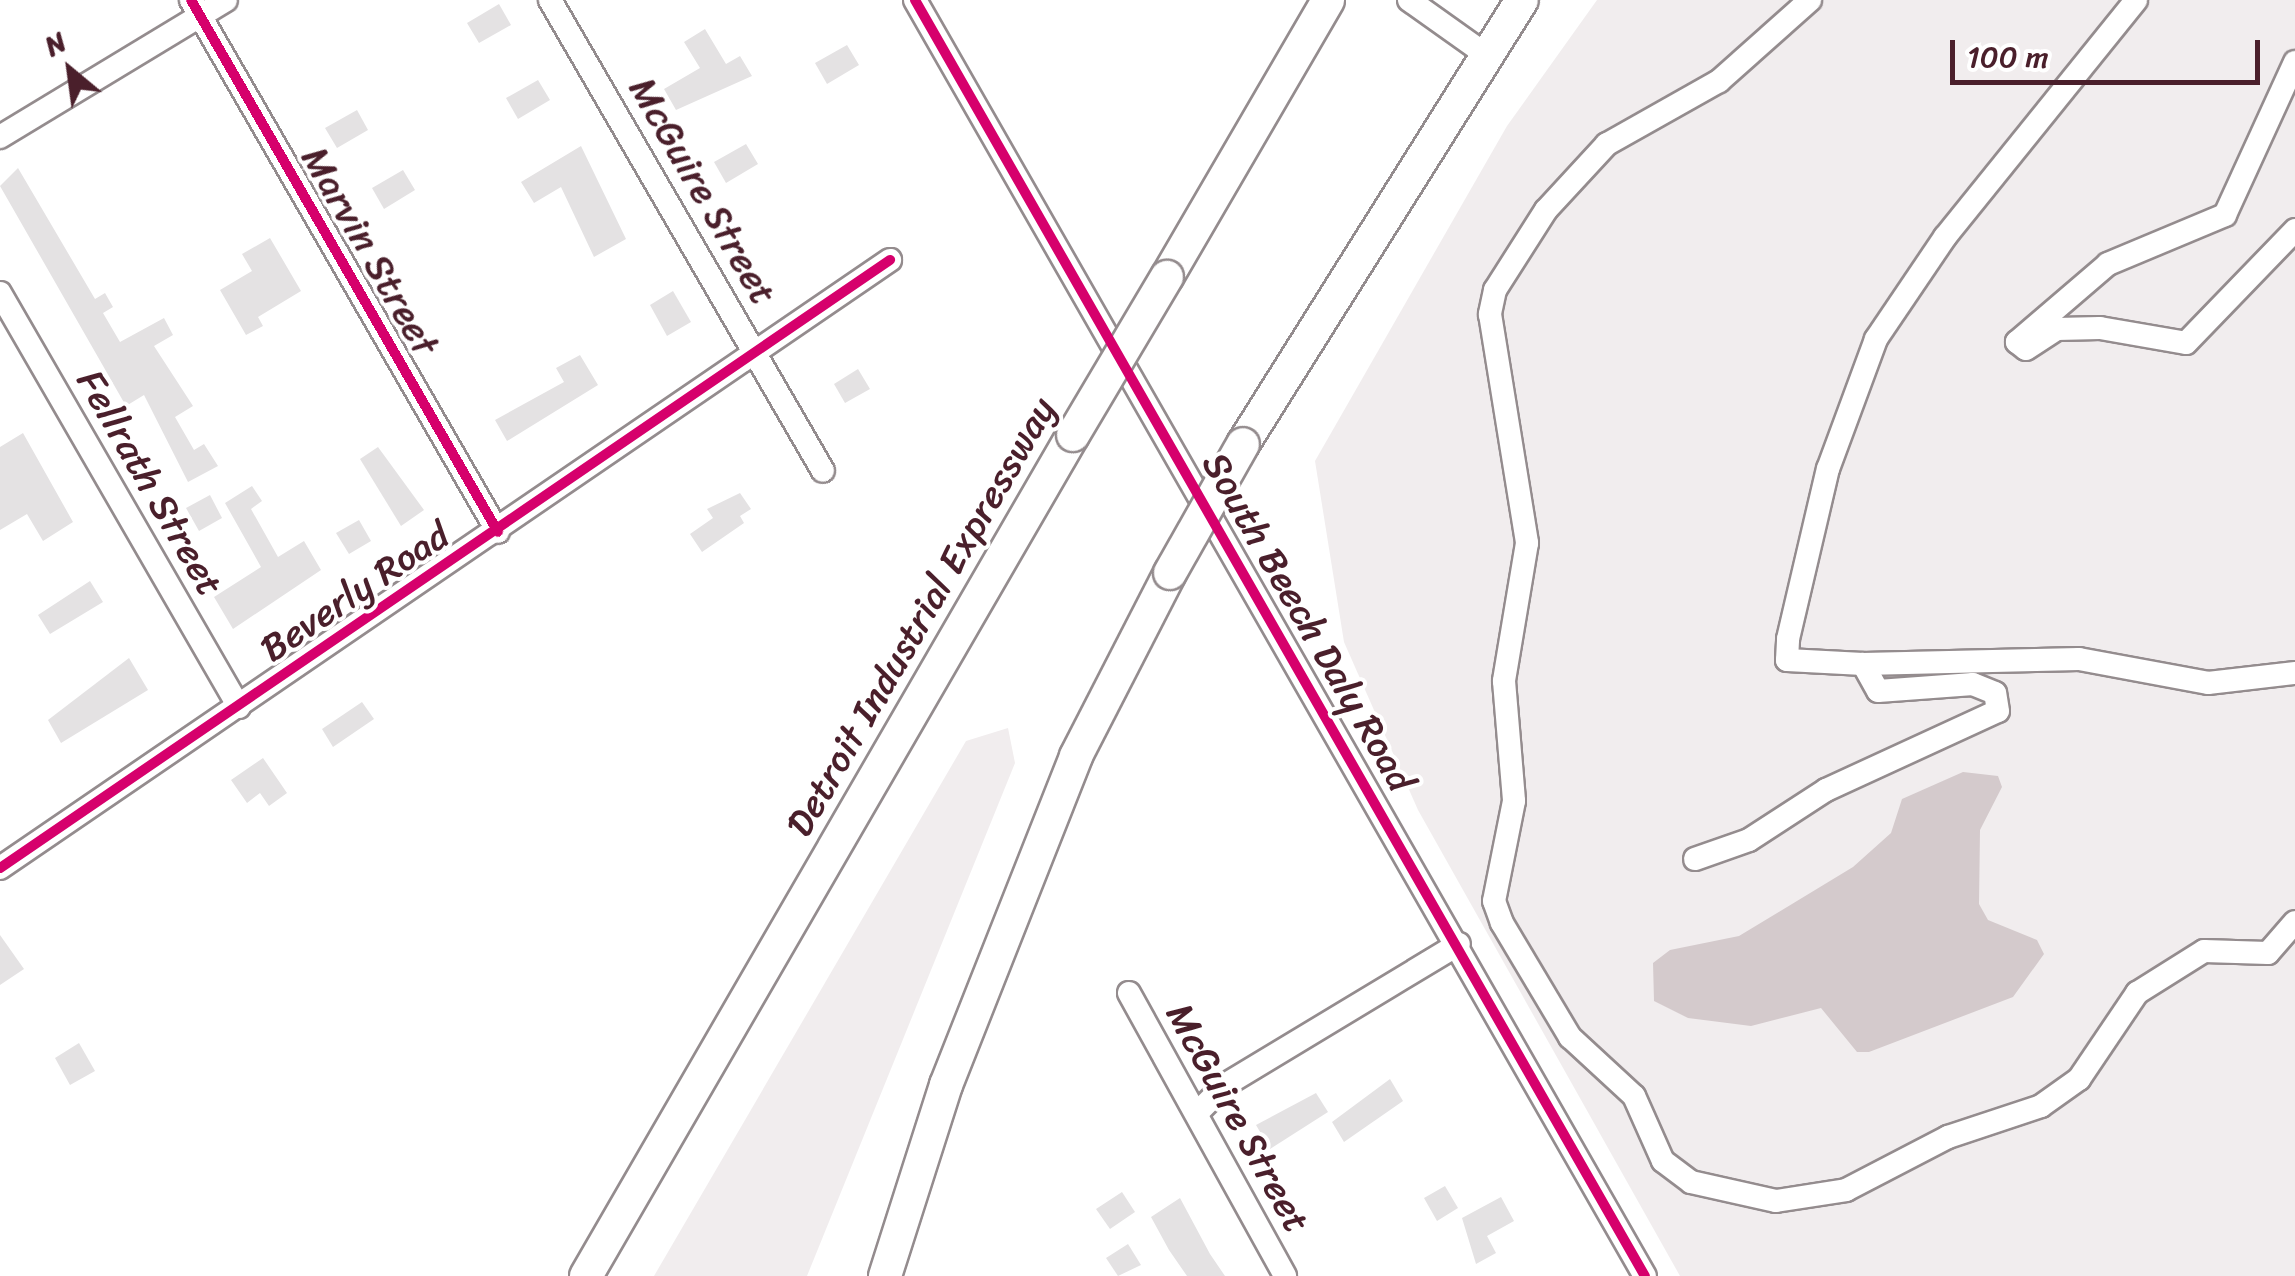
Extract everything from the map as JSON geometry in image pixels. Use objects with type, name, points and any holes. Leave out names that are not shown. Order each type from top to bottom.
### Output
[{"type":"highway","name":"Detroit Industrial Expressway","points":[[586,1276],[1328,0]]},
{"type":"highway","points":[[885,1276],[946,1084],[1070,773],[1170,573],[1243,444],[1522,0]]},
{"type":"street","points":[[0,136],[196,8],[226,0]]},
{"type":"street","name":"McGuire Street","points":[[550,0],[824,471]]},
{"type":"street","name":"South Beech Daly Road","points":[[916,0],[1645,1276]]},
{"type":"street","points":[[1409,0],[1485,54]]},
{"type":"street","points":[[1810,0],[1738,68],[1607,144],[1546,210],[1494,290],[1490,314],[1527,543],[1504,681],[1514,802],[1494,901],[1502,924],[1570,1037],[1634,1096],[1663,1161],[1691,1182],[1776,1201],[1846,1190],[1948,1137],[2041,1106],[2079,1079],[2138,993],[2204,951],[2268,953],[2295,922]]},
{"type":"street","points":[[2136,0],[1944,237],[1876,339],[1828,469],[1788,639],[1788,660],[1863,664],[2079,659],[2208,683],[2295,673]]},
{"type":"street","name":"Marvin Street","points":[[196,8],[498,532]]},
{"type":"street","points":[[2295,62],[2225,214],[2108,264],[2022,332],[2018,346],[2086,328],[2186,343],[2295,230]]},
{"type":"street","name":"Beverly Road","points":[[0,868],[759,356],[890,260]]},
{"type":"street","name":"Fellrath Street","points":[[0,294],[239,707]]},
{"type":"street","points":[[1695,859],[1998,711],[1995,693],[1973,684],[1878,691],[1863,664]]},
{"type":"street","points":[[1197,1114],[1226,1085],[1458,944]]},
{"type":"street","name":"McGuire Street","points":[[1129,994],[1285,1276]]},
{"type":"shaded area","points":[[1597,0],[2295,0],[2295,1276],[1680,1276],[1418,810],[1344,642],[1315,461],[1507,126]]},
{"type":"shaded area","points":[[1008,728],[1015,763],[807,1276],[654,1276],[966,741]]},
{"type":"shaded area","points":[[1963,772],[1998,776],[2002,787],[1980,830],[1979,904],[1988,920],[2037,940],[2044,954],[2013,997],[1869,1052],[1857,1052],[1821,1008],[1751,1026],[1688,1018],[1654,1001],[1653,963],[1670,950],[1739,936],[1853,867],[1891,833],[1902,799]]},
{"type":"building","points":[[499,4],[511,25],[479,43],[467,23]]},
{"type":"building","points":[[705,29],[726,64],[740,56],[752,76],[676,110],[664,89],[700,68],[684,42]]},
{"type":"building","points":[[847,45],[859,65],[827,84],[815,63]]},
{"type":"building","points":[[538,80],[550,100],[518,119],[506,98]]},
{"type":"building","points":[[357,110],[368,130],[337,148],[325,128]]},
{"type":"building","points":[[746,144],[758,164],[726,183],[714,162]]},
{"type":"building","points":[[581,146],[626,239],[594,257],[561,187],[534,203],[521,182]]},
{"type":"building","points":[[18,168],[95,299],[105,293],[113,307],[103,313],[120,342],[164,318],[173,335],[154,346],[193,406],[175,417],[194,450],[204,444],[218,466],[188,482],[144,395],[126,406],[0,186]]},
{"type":"building","points":[[403,170],[415,190],[384,209],[372,188]]},
{"type":"building","points":[[270,238],[301,291],[258,317],[263,326],[246,335],[220,290],[252,271],[242,254]]},
{"type":"building","points":[[673,291],[691,322],[667,336],[650,305]]},
{"type":"building","points":[[580,355],[598,385],[507,441],[495,420],[564,382],[556,368]]},
{"type":"building","points":[[858,369],[870,389],[845,403],[834,384]]},
{"type":"building","points":[[23,433],[73,522],[43,541],[27,514],[0,530],[0,447]]},
{"type":"building","points":[[378,447],[424,510],[401,526],[360,459]]},
{"type":"building","points":[[252,486],[262,501],[251,509],[278,557],[304,541],[321,570],[233,629],[214,597],[261,567],[225,503]]},
{"type":"building","points":[[740,493],[751,509],[740,516],[744,523],[702,552],[690,534],[713,518],[707,509]]},
{"type":"building","points":[[210,495],[222,518],[199,531],[186,508]]},
{"type":"building","points":[[359,520],[371,541],[349,554],[336,533]]},
{"type":"building","points":[[90,581],[103,602],[50,634],[38,615]]},
{"type":"building","points":[[129,658],[148,690],[61,743],[48,720]]},
{"type":"building","points":[[362,702],[374,719],[333,747],[322,729]]},
{"type":"building","points":[[263,758],[287,793],[269,806],[260,793],[247,803],[231,780]]},
{"type":"building","points":[[0,935],[24,969],[0,985]]},
{"type":"building","points":[[79,1043],[95,1071],[70,1085],[55,1058]]},
{"type":"building","points":[[1390,1079],[1403,1101],[1344,1142],[1332,1122]]},
{"type":"building","points":[[1316,1093],[1328,1112],[1270,1149],[1256,1125]]},
{"type":"building","points":[[1445,1186],[1458,1208],[1437,1221],[1424,1198]]},
{"type":"building","points":[[1122,1192],[1135,1212],[1110,1229],[1096,1209]]},
{"type":"building","points":[[1501,1197],[1514,1221],[1487,1236],[1496,1253],[1476,1264],[1462,1218]]},
{"type":"building","points":[[1180,1198],[1225,1276],[1187,1276],[1169,1250],[1151,1217]]},
{"type":"building","points":[[1128,1244],[1141,1265],[1118,1276],[1106,1258]]},
{"type":"cycle path","points":[[191,0],[498,532]]},
{"type":"cycle path","points":[[915,0],[1645,1276]]},
{"type":"cycle path","points":[[0,868],[890,260]]}]
